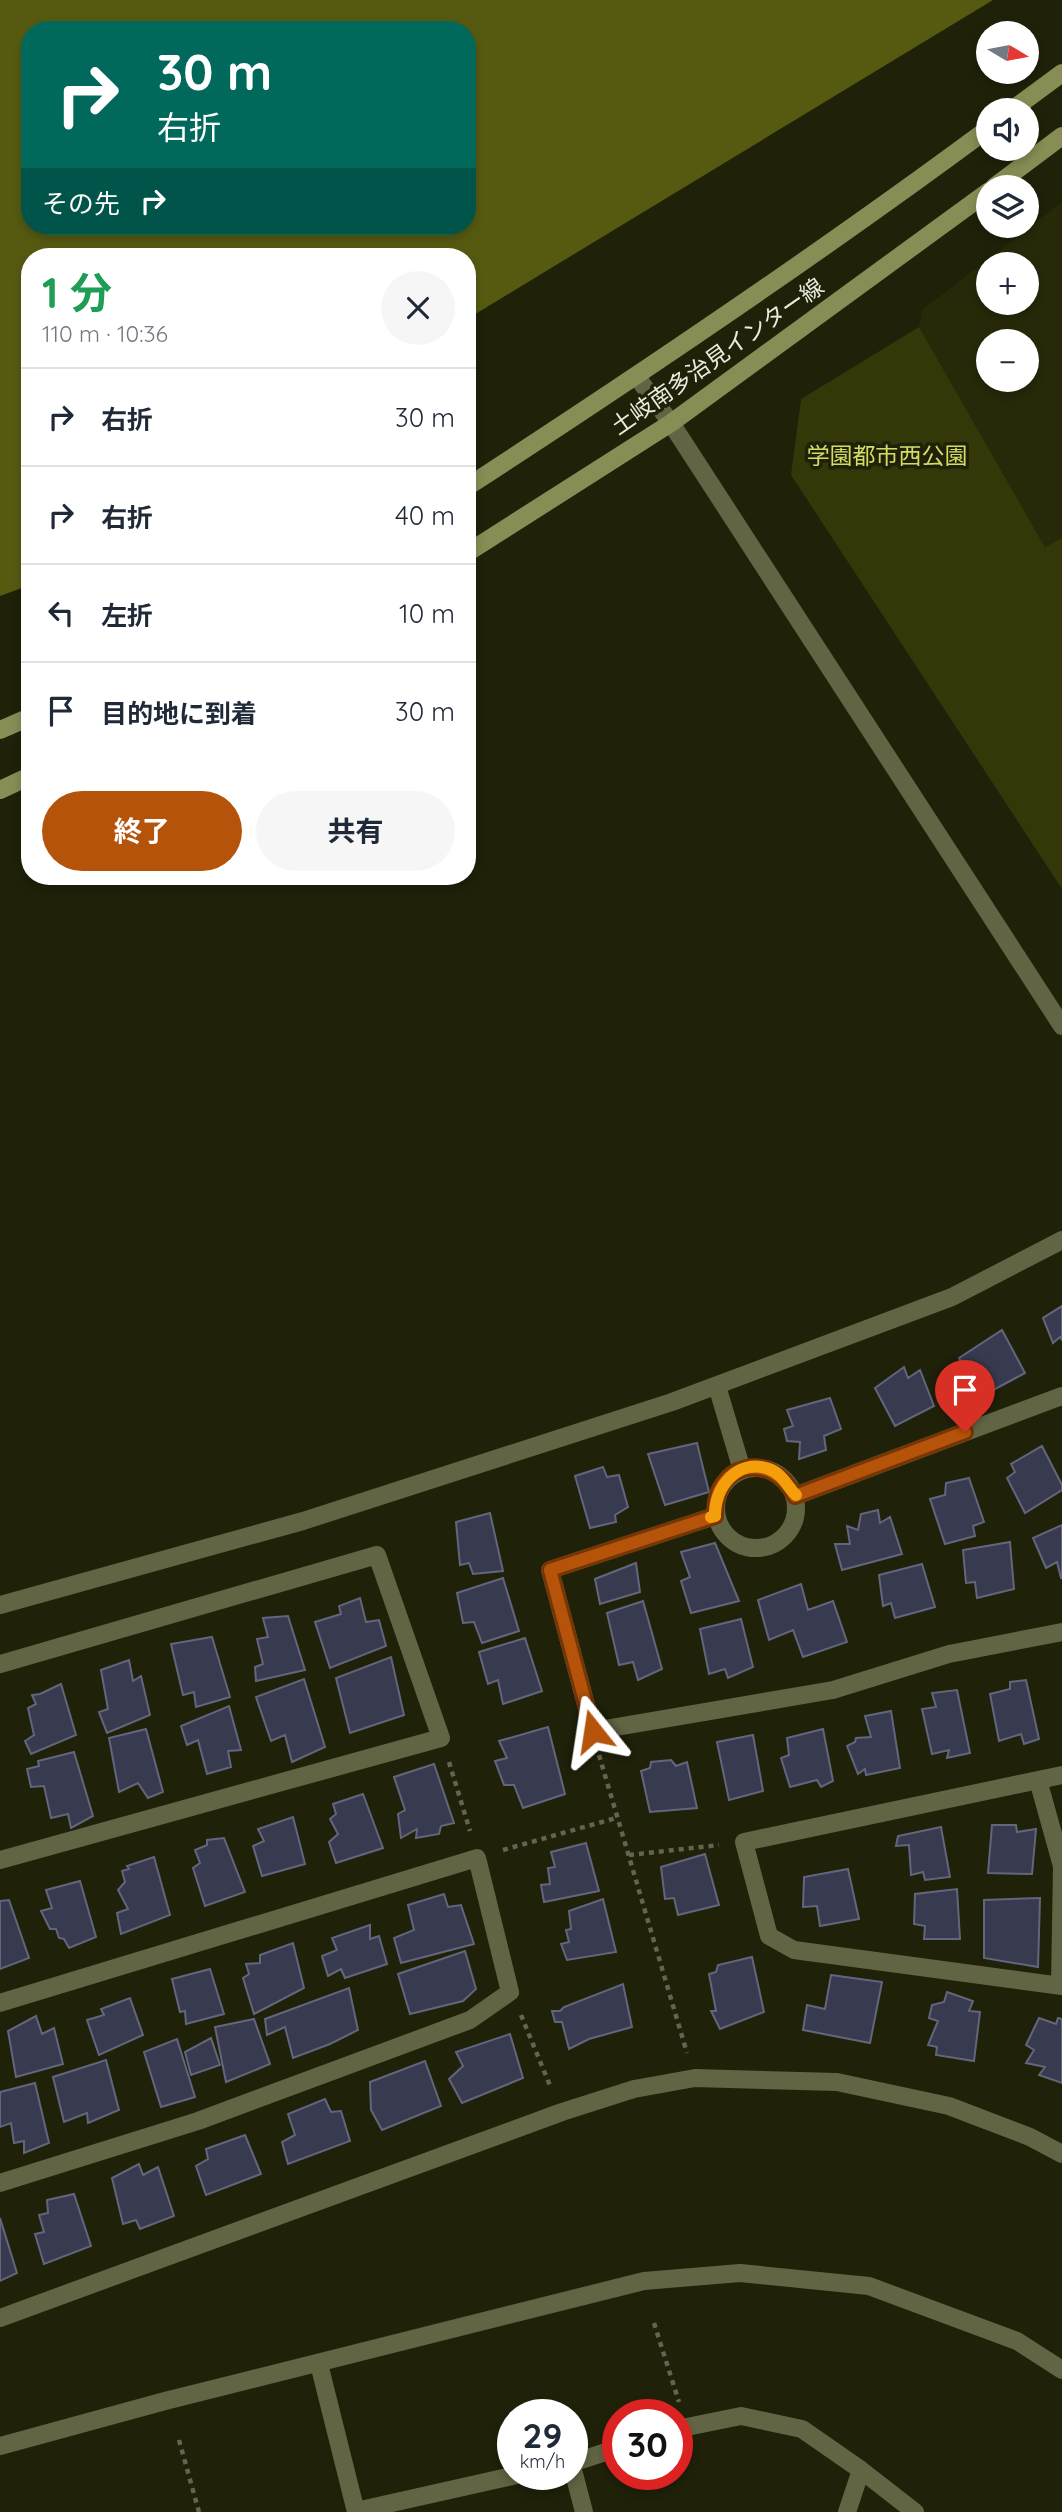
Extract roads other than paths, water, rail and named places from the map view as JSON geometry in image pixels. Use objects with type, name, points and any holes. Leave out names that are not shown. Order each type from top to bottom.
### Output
[{"type":"main road","points":[[1028,98],[1062,73]]},
{"type":"main road","points":[[1010,175],[1062,136]]},
{"type":"main road","name":"土岐南多治見インター線","points":[[476,481],[637,377],[881,208],[976,138]]},
{"type":"main road","name":"土岐南多治見インター線","points":[[476,547],[671,423],[976,200]]},
{"type":"main road","points":[[0,730],[21,721]]},
{"type":"main road","points":[[0,790],[21,780]]},
{"type":"street","points":[[637,377],[671,423],[1062,1026]]},
{"type":"street","points":[[0,1605],[303,1521],[717,1386],[952,1297],[1062,1240]]},
{"type":"street","points":[[717,1386],[742,1470]]},
{"type":"street","points":[[795,1496],[1062,1395]]},
{"type":"street","points":[[755,1467],[768,1469],[780,1475],[795,1496],[794,1522],[788,1534],[778,1543],[766,1548],[752,1549],[728,1539],[715,1516],[715,1504],[724,1483],[742,1470],[755,1467]]},
{"type":"street","points":[[715,1516],[550,1570],[593,1731],[833,1690],[949,1654],[1062,1632]]},
{"type":"street","points":[[0,1664],[377,1555],[441,1738],[0,1860]]},
{"type":"street","points":[[1038,1780],[1062,1866],[1061,1985],[794,1950],[769,1936],[744,1842],[1038,1780],[1062,1775]]},
{"type":"street","points":[[0,2003],[477,1857],[510,1992],[470,2020],[198,2121],[0,2183]]},
{"type":"street","points":[[0,2318],[562,2112],[634,2089],[695,2078],[838,2082],[949,2106],[1030,2137],[1062,2154]]},
{"type":"street","points":[[0,2446],[165,2401],[644,2281],[740,2273],[869,2286],[1017,2341],[1062,2370]]},
{"type":"street","points":[[319,2364],[356,2511],[497,2479]]},
{"type":"street","points":[[693,2426],[741,2416],[802,2428],[915,2512]]},
{"type":"street","points":[[847,2512],[861,2470]]},
{"type":"street","points":[[578,2490],[584,2512]]},
{"type":"park label","name":"学園都市西公園","points":[[887,455]]}]
